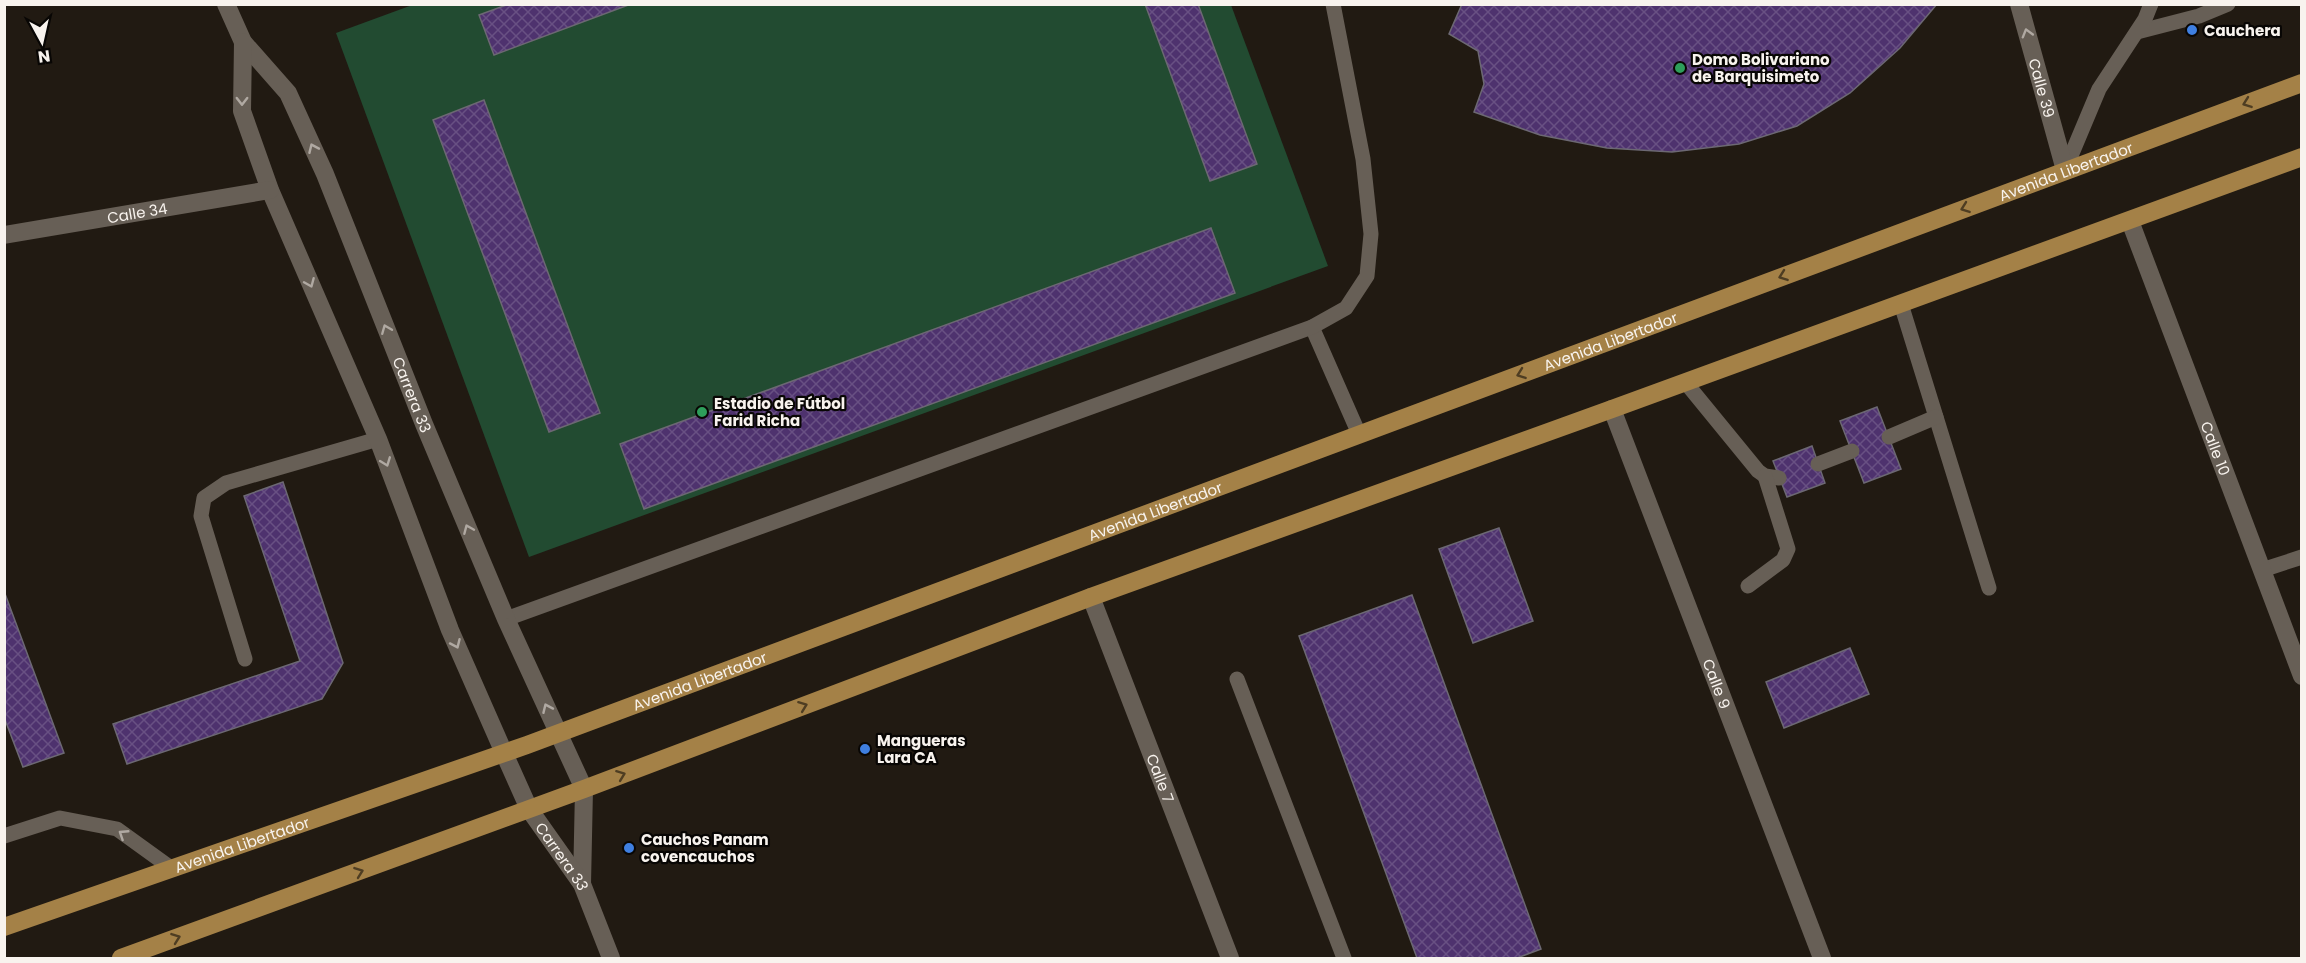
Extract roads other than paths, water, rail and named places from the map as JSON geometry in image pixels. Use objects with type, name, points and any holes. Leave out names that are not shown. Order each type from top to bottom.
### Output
[{"type":"main road","name":"Avenida Libertador","points":[[4,927],[504,753],[2301,83]]},
{"type":"main road","points":[[121,958],[584,789],[1091,597],[2301,157]]},
{"type":"street","name":"Carrera 33","points":[[226,4],[243,42],[288,93],[325,174],[424,424],[506,619],[584,789],[582,884]]},
{"type":"street","name":"Calle 39","points":[[2019,4],[2066,170]]},
{"type":"street","name":"Carrera 33","points":[[243,42],[242,111],[270,190],[378,439],[450,630],[504,753],[530,809],[582,884]]},
{"type":"street","name":"Calle 34","points":[[4,235],[270,190]]},
{"type":"street","name":"Calle 10","points":[[2130,221],[2301,676]]},
{"type":"street","name":"Calle 9","points":[[1612,409],[1822,958]]},
{"type":"street","name":"Calle 7","points":[[1091,597],[1230,958]]},
{"type":"street","points":[[582,884],[611,958]]},
{"type":"lane","points":[[506,619],[1312,327],[1346,308],[1367,276],[1371,234],[1363,159],[1333,4]]},
{"type":"lane","points":[[2066,170],[2099,89],[2136,32],[2151,4]]},
{"type":"lane","points":[[2136,32],[2199,16],[2228,4]]},
{"type":"lane","points":[[1901,304],[1989,588]]},
{"type":"lane","points":[[1312,327],[1359,434]]},
{"type":"lane","points":[[1686,382],[1758,471],[1772,477],[1788,549],[1783,560],[1748,586]]},
{"type":"lane","points":[[1889,437],[1936,417]]},
{"type":"lane","points":[[245,659],[201,516],[204,498],[226,483],[378,439]]},
{"type":"lane","points":[[1818,464],[1852,451]]},
{"type":"lane","points":[[2262,570],[2301,557]]},
{"type":"lane","points":[[1237,679],[1344,958]]},
{"type":"lane","points":[[4,836],[60,818],[117,829],[171,868]]},
{"type":"place","name":"Cauchera","points":[[2192,30]]},
{"type":"place","name":"Domo Bolivariano de Barquisimeto","points":[[1680,68]]},
{"type":"place","name":"Estadio de Fútbol Farid Richa","points":[[702,412]]},
{"type":"place","name":"Mangueras Lara CA","points":[[865,749]]},
{"type":"place","name":"Cauchos Panam covencauchos","points":[[629,848]]}]
